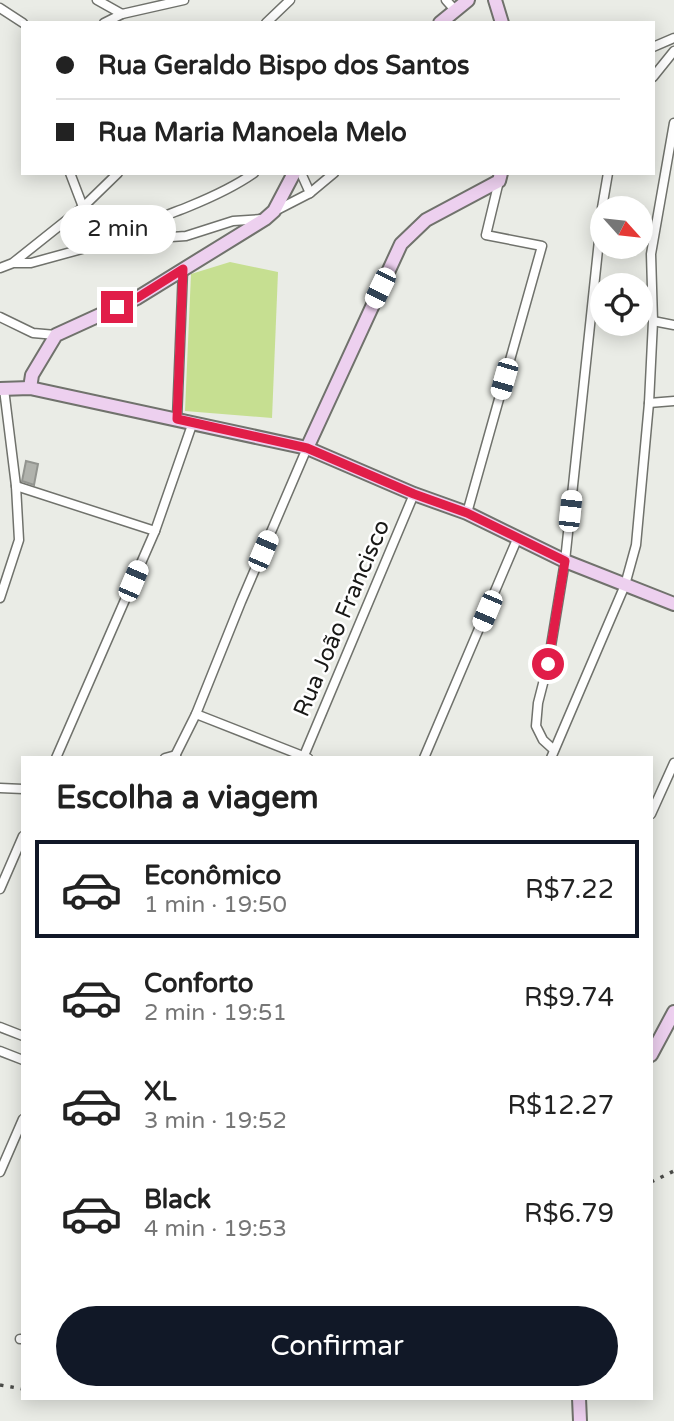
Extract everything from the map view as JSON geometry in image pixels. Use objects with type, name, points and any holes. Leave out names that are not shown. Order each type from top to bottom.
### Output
[{"type":"street","points":[[97,0],[122,14]]},
{"type":"street","points":[[107,21],[122,14],[184,0]]},
{"type":"street","points":[[269,21],[290,0]]},
{"type":"street","points":[[441,21],[451,5],[468,0]]},
{"type":"street","points":[[495,0],[501,21]]},
{"type":"street","points":[[0,8],[21,22]]},
{"type":"street","points":[[655,46],[674,38]]},
{"type":"street","points":[[655,75],[674,51]]},
{"type":"street","points":[[652,273],[652,254],[674,123]]},
{"type":"street","points":[[71,175],[83,207]]},
{"type":"street","points":[[0,268],[13,263],[83,207],[116,175]]},
{"type":"street","points":[[135,238],[135,231],[149,222],[239,184],[251,175]]},
{"type":"street","points":[[270,215],[293,175]]},
{"type":"street","points":[[302,175],[310,193]]},
{"type":"street","points":[[0,317],[33,333],[56,335],[137,298],[310,193],[332,175]]},
{"type":"street","points":[[604,196],[608,175]]},
{"type":"street","points":[[467,513],[542,246],[486,235],[500,177]]},
{"type":"street","points":[[175,756],[196,714],[307,448],[401,244],[426,220],[500,177]]},
{"type":"street","points":[[13,263],[31,263],[111,241],[186,236],[233,221],[270,215]]},
{"type":"street","points":[[553,754],[536,726],[538,703],[548,664],[565,561],[597,259]]},
{"type":"street","points":[[177,419],[183,269]]},
{"type":"street","points":[[653,321],[674,325]]},
{"type":"street","points":[[30,388],[32,375],[56,335]]},
{"type":"street","points":[[553,754],[625,585],[636,545],[652,336]]},
{"type":"street","points":[[0,598],[19,540],[16,486],[2,389],[30,388],[307,448],[414,494],[467,513],[565,561],[674,604]]},
{"type":"street","points":[[649,403],[674,401]]},
{"type":"street","points":[[57,756],[155,531],[193,422]]},
{"type":"street","points":[[16,486],[155,531]]},
{"type":"street","name":"Rua João Francisco","points":[[305,756],[414,494]]},
{"type":"street","points":[[425,756],[518,537]]},
{"type":"street","points":[[196,714],[302,756]]},
{"type":"street","points":[[653,810],[674,763]]},
{"type":"street","points":[[0,788],[21,789]]},
{"type":"street","points":[[0,889],[21,840]]},
{"type":"street","points":[[653,1051],[674,1012]]},
{"type":"street","points":[[0,1027],[21,1035]]},
{"type":"street","points":[[0,1051],[21,1059]]},
{"type":"street","points":[[0,1172],[21,1124]]},
{"type":"street","points":[[579,1400],[580,1421]]},
{"type":"green space","points":[[230,262],[278,272],[272,418],[185,411],[191,274]]},
{"type":"building","points":[[26,461],[38,464],[34,485],[22,481]]},
{"type":"railway","points":[[653,1181],[674,1171]]},
{"type":"railway","points":[[0,1385],[21,1389]]},
{"type":"route","points":[[117,307],[137,298],[183,269],[177,419],[307,448],[414,494],[467,513],[565,561],[548,664]]}]
